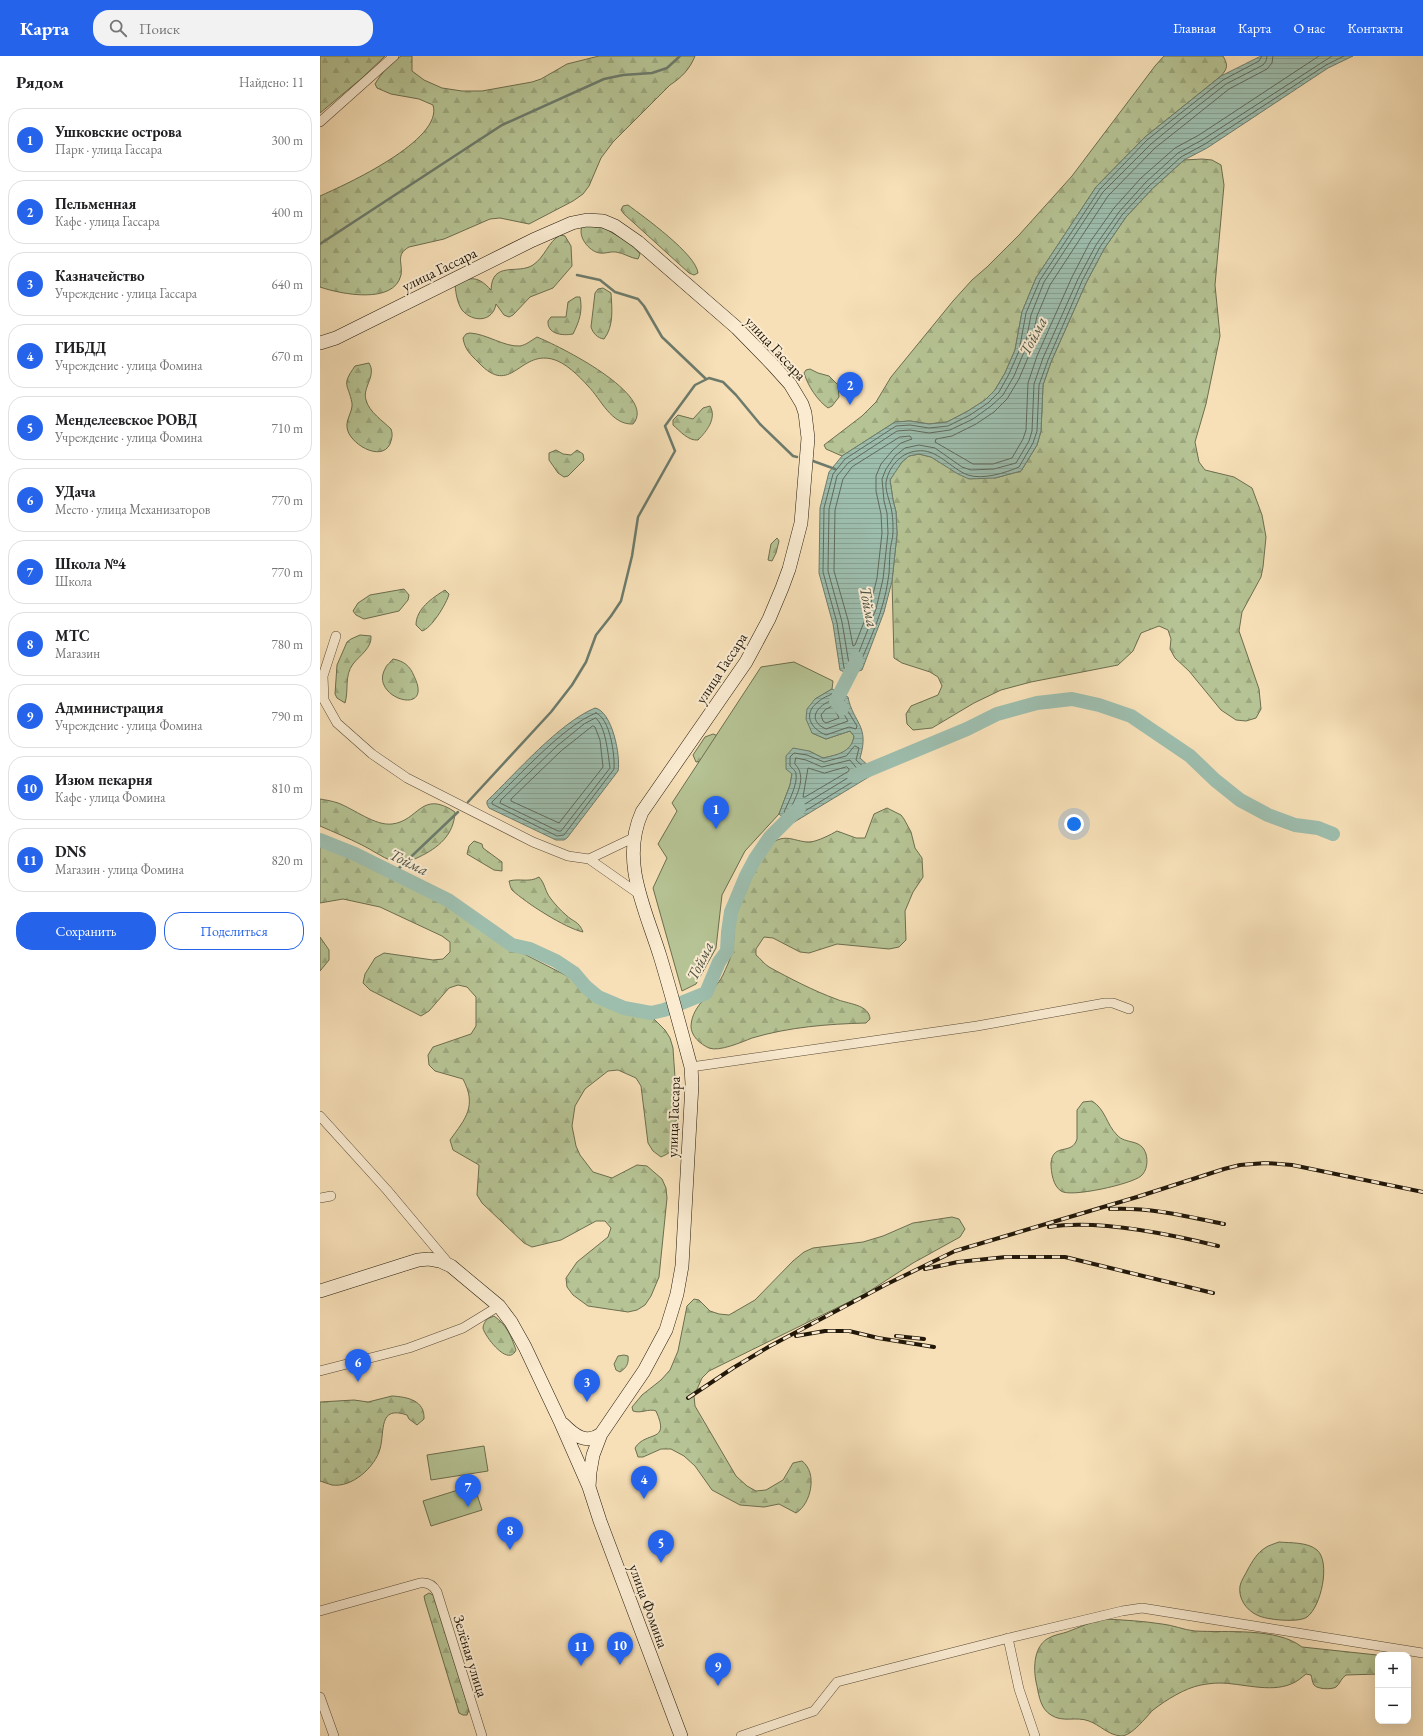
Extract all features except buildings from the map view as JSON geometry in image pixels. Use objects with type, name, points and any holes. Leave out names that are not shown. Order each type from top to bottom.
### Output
[{"type":"main road","name":"улица Гассара","points":[[320,343],[336,338],[534,240],[572,223],[594,220],[615,226],[638,242],[736,328],[781,373],[797,394],[805,413],[808,438],[801,523],[784,582],[756,645],[746,662],[642,812],[633,838],[632,864],[639,894],[664,973],[691,1067],[692,1089],[682,1258],[677,1294],[666,1330],[654,1355],[601,1434],[593,1455],[589,1487]]},
{"type":"main road","points":[[320,1291],[418,1260],[429,1259],[440,1261],[451,1266]]},
{"type":"main road","name":"улица Фомина","points":[[451,1266],[499,1306],[525,1347],[589,1487],[600,1521],[681,1736]]},
{"type":"main road","points":[[560,1421],[570,1431],[583,1439],[590,1440],[601,1434]]},
{"type":"street","points":[[320,122],[394,56]]},
{"type":"street","points":[[336,636],[323,676],[324,700],[337,723],[372,754],[407,778],[533,842],[568,856],[589,859],[639,894]]},
{"type":"street","points":[[589,859],[633,838]]},
{"type":"street","points":[[691,1067],[977,1026],[1105,1003],[1113,1003],[1129,1009]]},
{"type":"street","points":[[320,1116],[387,1190],[451,1266]]},
{"type":"street","points":[[320,1198],[331,1196]]},
{"type":"street","points":[[320,1371],[409,1348],[463,1328],[499,1306]]},
{"type":"street","name":"Зелёная улица","points":[[320,1611],[420,1583],[427,1583],[432,1586],[437,1592],[482,1736]]},
{"type":"street","points":[[741,1736],[814,1711],[837,1682],[1008,1638],[1122,1611],[1142,1608],[1423,1653]]},
{"type":"street","points":[[1008,1638],[1020,1689],[1035,1736]]},
{"type":"street","points":[[320,1696],[334,1736]]},
{"type":"green space","points":[[320,56],[385,56],[362,78],[320,113]]},
{"type":"green space","points":[[401,56],[412,56],[412,71],[424,80],[442,88],[462,91],[482,91],[532,82],[541,79],[567,64],[599,56],[695,56],[685,73],[670,85],[613,142],[601,158],[589,186],[583,194],[573,201],[529,224],[500,218],[490,219],[444,239],[409,247],[402,253],[401,256],[401,275],[396,284],[388,291],[378,294],[365,295],[329,290],[320,287],[320,196],[370,172],[390,160],[409,146],[424,132],[432,119],[433,105],[419,99],[391,94],[377,88],[375,84],[390,65]]},
{"type":"green space","points":[[1164,56],[1223,56],[1226,62],[1225,71],[1221,76],[1145,137],[1096,187],[1036,278],[1022,312],[1015,350],[1005,373],[995,390],[985,400],[947,422],[929,424],[910,421],[895,422],[842,456],[826,449],[824,445],[862,416],[876,402],[891,377],[953,301],[972,280],[1019,235],[1072,176]]},
{"type":"green space","points":[[1184,160],[1212,160],[1221,165],[1224,185],[1215,285],[1220,336],[1206,404],[1195,442],[1199,462],[1205,470],[1234,477],[1252,488],[1262,515],[1266,537],[1263,567],[1261,577],[1242,612],[1239,631],[1259,689],[1261,709],[1256,718],[1246,721],[1236,720],[1221,710],[1189,671],[1175,658],[1170,649],[1171,639],[1168,630],[1159,626],[1141,633],[1133,651],[1118,665],[1031,682],[1001,690],[974,703],[932,728],[913,730],[907,724],[906,714],[911,706],[938,695],[942,686],[938,677],[930,672],[902,663],[894,658],[892,581],[897,534],[896,512],[890,480],[902,462],[909,456],[919,454],[931,457],[943,464],[995,478],[1021,471],[1037,445],[1041,431],[1043,385],[1051,362],[1086,283],[1104,249],[1126,217],[1152,189]]},
{"type":"green space","points":[[628,205],[679,246],[695,265],[698,273],[694,275],[689,273],[624,214],[621,210],[623,206]]},
{"type":"green space","points":[[583,225],[604,228],[630,243],[640,254],[638,259],[614,252],[600,253],[592,250],[582,238],[581,229]]},
{"type":"green space","points":[[560,235],[565,236],[571,246],[572,266],[553,288],[530,297],[513,315],[509,317],[504,315],[496,304],[491,314],[482,319],[472,317],[462,310],[456,295],[455,285],[466,280],[474,279],[482,282],[491,290],[492,281],[496,275],[507,270],[527,268],[533,265],[541,258],[552,242]]},
{"type":"green space","points":[[603,288],[611,293],[612,311],[611,323],[604,339],[599,338],[591,327],[595,293],[598,289]]},
{"type":"green space","points":[[576,297],[580,297],[581,312],[573,334],[564,335],[556,333],[550,329],[548,321],[551,317],[566,317],[568,302]]},
{"type":"green space","points":[[470,333],[514,346],[527,344],[537,337],[583,360],[619,386],[632,399],[637,412],[633,424],[625,423],[613,416],[593,391],[572,370],[562,363],[552,359],[541,358],[531,361],[507,375],[499,376],[490,372],[476,360],[467,349],[463,338],[466,334]]},
{"type":"green space","points":[[369,363],[371,368],[371,377],[365,395],[366,400],[370,408],[391,429],[392,433],[390,444],[386,449],[380,452],[366,449],[359,444],[353,439],[347,427],[352,409],[347,384],[348,377],[355,366]]},
{"type":"green space","points":[[810,369],[829,376],[838,385],[839,397],[832,406],[828,408],[824,405],[810,388],[804,373],[806,370]]},
{"type":"green space","points":[[710,406],[712,411],[712,420],[705,433],[698,440],[691,439],[681,433],[673,425],[673,420],[678,415],[693,419],[703,408]]},
{"type":"green space","points":[[556,450],[563,454],[571,455],[577,450],[583,454],[584,460],[568,476],[564,477],[558,473],[549,460],[549,453]]},
{"type":"green space","points":[[777,538],[779,541],[776,553],[772,561],[768,560],[771,544]]},
{"type":"green space","points":[[404,589],[409,595],[408,600],[399,611],[364,619],[356,615],[353,611],[358,603],[370,595]]},
{"type":"green space","points":[[445,590],[449,594],[442,609],[430,626],[422,631],[416,625],[419,614],[430,600]]},
{"type":"green space","points":[[360,635],[371,636],[371,640],[368,648],[350,669],[345,703],[337,698],[335,694],[337,665],[347,642]]},
{"type":"green space","points":[[393,659],[406,664],[411,669],[418,689],[416,697],[410,700],[401,699],[393,695],[386,688],[383,679],[385,669]]},
{"type":"green space","points":[[794,662],[833,681],[832,689],[815,699],[812,733],[826,739],[850,731],[854,736],[853,742],[847,750],[828,757],[823,758],[809,751],[792,774],[790,785],[779,814],[745,851],[722,895],[716,948],[696,984],[682,991],[653,888],[667,858],[658,844],[677,811],[672,803],[761,667]]},
{"type":"green space","points":[[713,734],[721,737],[705,761],[696,762],[693,755],[705,737]]},
{"type":"green space","points":[[320,799],[338,803],[372,820],[385,824],[401,822],[421,808],[427,805],[435,804],[444,806],[455,812],[454,820],[452,827],[444,840],[426,853],[406,862],[392,861],[357,842],[320,826]]},
{"type":"green space","points":[[887,808],[901,815],[904,819],[911,832],[915,848],[922,858],[923,877],[913,892],[905,911],[906,940],[899,947],[889,949],[837,944],[809,953],[800,952],[773,938],[764,937],[756,949],[756,955],[769,967],[819,992],[841,1001],[862,1007],[869,1014],[870,1019],[866,1023],[823,1025],[780,1031],[752,1038],[719,1049],[709,1048],[699,1042],[691,1030],[692,1018],[699,1005],[723,975],[728,964],[732,953],[735,921],[739,904],[750,877],[764,851],[775,841],[781,839],[787,838],[809,842],[815,841],[837,831],[856,838],[865,838],[874,814]]},
{"type":"green space","points":[[474,841],[482,844],[483,848],[502,862],[502,871],[494,870],[467,854],[469,846]]},
{"type":"green space","points":[[320,845],[430,891],[465,913],[489,936],[571,978],[592,999],[611,1008],[651,1016],[665,1030],[670,1038],[673,1048],[676,1099],[676,1139],[670,1152],[661,1157],[653,1151],[648,1143],[641,1086],[636,1078],[618,1070],[608,1071],[585,1089],[575,1106],[572,1126],[576,1146],[580,1155],[593,1172],[612,1178],[637,1165],[647,1166],[662,1179],[666,1188],[667,1198],[659,1277],[651,1296],[645,1305],[637,1310],[628,1312],[588,1306],[573,1295],[567,1287],[566,1278],[577,1262],[608,1237],[611,1228],[605,1221],[596,1221],[561,1240],[532,1247],[524,1243],[482,1203],[477,1195],[479,1165],[453,1150],[450,1140],[461,1125],[468,1111],[469,1097],[467,1088],[463,1079],[435,1071],[429,1065],[428,1055],[433,1047],[471,1034],[476,1026],[476,997],[467,987],[458,985],[449,988],[429,1011],[421,1016],[370,990],[363,983],[365,974],[375,958],[384,953],[433,960],[443,959],[450,952],[450,942],[442,936],[380,907],[343,899],[320,903]]},
{"type":"green space","points":[[539,877],[551,899],[564,913],[578,924],[583,932],[566,926],[546,914],[526,901],[510,887],[509,881],[532,880]]},
{"type":"green space","points":[[320,937],[329,950],[329,960],[320,971]]},
{"type":"green space","points":[[1092,1101],[1103,1113],[1113,1131],[1117,1135],[1125,1140],[1141,1146],[1144,1149],[1147,1157],[1146,1169],[1141,1176],[1126,1183],[1101,1189],[1067,1193],[1061,1191],[1056,1186],[1051,1170],[1052,1157],[1055,1153],[1067,1149],[1075,1144],[1077,1139],[1077,1110],[1083,1102]]},
{"type":"green space","points":[[952,1217],[959,1219],[965,1229],[960,1237],[913,1263],[865,1294],[709,1371],[702,1378],[694,1396],[695,1406],[736,1476],[747,1486],[756,1491],[766,1490],[783,1480],[793,1463],[802,1461],[807,1466],[810,1473],[811,1488],[806,1503],[796,1513],[779,1504],[764,1507],[740,1505],[712,1490],[695,1466],[684,1456],[671,1449],[661,1449],[643,1457],[638,1457],[635,1448],[645,1439],[659,1432],[661,1428],[656,1411],[651,1410],[636,1412],[633,1411],[632,1407],[642,1395],[661,1380],[670,1370],[678,1351],[687,1306],[694,1299],[699,1300],[710,1311],[729,1315],[755,1300],[793,1261],[804,1252],[813,1248],[863,1242],[883,1236],[913,1223]]},
{"type":"green space","points":[[494,1316],[502,1323],[510,1335],[516,1350],[512,1355],[502,1353],[484,1332],[483,1327],[487,1319]]},
{"type":"green space","points":[[618,1356],[628,1356],[628,1361],[620,1372],[616,1370],[614,1364]]},
{"type":"green space","points":[[392,1396],[403,1397],[414,1401],[422,1408],[424,1419],[417,1425],[409,1419],[407,1415],[398,1413],[391,1414],[384,1422],[380,1449],[377,1456],[362,1475],[355,1480],[340,1485],[332,1485],[320,1481],[320,1402],[354,1400],[368,1402]]},
{"type":"green space","points":[[484,1446],[488,1471],[431,1480],[427,1455]]},
{"type":"green space","points":[[474,1485],[482,1510],[431,1526],[423,1501]]},
{"type":"green space","points":[[1279,1542],[1299,1543],[1313,1547],[1321,1556],[1324,1574],[1320,1595],[1312,1612],[1303,1619],[1282,1620],[1261,1617],[1246,1607],[1240,1595],[1241,1582],[1255,1558],[1260,1552],[1270,1545]]},
{"type":"green space","points":[[429,1593],[433,1595],[469,1710],[467,1715],[459,1713],[425,1601],[424,1596]]},
{"type":"green space","points":[[1104,1619],[1155,1623],[1195,1631],[1251,1632],[1279,1636],[1302,1647],[1375,1655],[1375,1674],[1346,1675],[1336,1687],[1328,1689],[1314,1685],[1311,1675],[1306,1674],[1293,1683],[1283,1687],[1274,1688],[1228,1683],[1201,1685],[1182,1692],[1164,1702],[1153,1710],[1130,1733],[1121,1736],[1108,1732],[1089,1721],[1079,1719],[1060,1719],[1051,1715],[1043,1706],[1040,1698],[1035,1674],[1035,1660],[1042,1643],[1054,1636]]},
{"type":"water","points":[[1261,56],[1353,56],[1328,68],[1207,148],[1184,160],[1152,189],[1126,217],[1104,249],[1086,283],[1051,362],[1043,385],[1041,431],[1037,445],[1021,471],[995,478],[969,479],[931,457],[919,454],[909,456],[902,462],[890,480],[896,512],[897,534],[892,581],[884,612],[862,670],[849,674],[840,670],[833,624],[819,573],[820,508],[829,472],[842,456],[895,422],[910,421],[929,424],[947,422],[985,400],[995,390],[1005,373],[1015,350],[1022,312],[1036,278],[1096,187],[1145,137],[1221,76]]},
{"type":"water","points":[[832,689],[848,697],[850,706],[862,731],[863,747],[860,758],[871,768],[872,775],[791,824],[779,814],[790,785],[792,774],[786,769],[786,756],[793,748],[809,751],[823,758],[828,757],[843,752],[853,741],[854,736],[850,731],[826,739],[812,733],[806,719],[807,709],[815,699]]},
{"type":"water","points":[[595,708],[601,711],[611,725],[617,745],[619,764],[618,771],[567,838],[564,840],[556,840],[489,808],[487,801],[538,750],[567,725],[581,715]]},
{"type":"waterway","points":[[320,244],[502,125],[604,79],[623,75],[652,73],[667,68],[680,56]]},
{"type":"waterway","points":[[577,275],[600,280],[615,292],[638,299],[644,306],[662,337],[706,379]]},
{"type":"waterway","points":[[468,802],[551,712],[572,685],[586,662],[596,635],[621,601],[632,556],[638,517],[675,451],[665,426],[695,385],[709,378],[723,382],[760,424],[793,456],[797,457]]},
{"type":"waterway","points":[[813,461],[835,469]]},
{"type":"waterway","name":"Тойма","points":[[842,709],[836,701],[856,662],[856,658]]},
{"type":"waterway","points":[[854,776],[967,729],[997,714],[1037,703],[1072,699],[1099,705],[1131,716],[1190,756],[1215,780],[1240,800],[1268,815],[1295,825],[1318,828],[1333,834]]},
{"type":"waterway","name":"Тойма","points":[[320,840],[355,854],[448,900],[512,945],[530,949],[556,961],[574,973],[586,987],[598,997],[624,1008],[651,1013],[664,1010],[706,993],[719,962],[727,951],[731,912],[746,876],[755,859],[770,837],[799,808]]},
{"type":"waterway","points":[[394,873],[458,812]]},
{"type":"railway","points":[[688,1398],[733,1368],[770,1346],[885,1285],[955,1251],[1137,1197],[1224,1169],[1240,1165],[1266,1163],[1292,1165],[1423,1192]]},
{"type":"railway","points":[[1110,1209],[1139,1209],[1182,1215],[1224,1224]]},
{"type":"railway","points":[[1049,1227],[1068,1225],[1111,1226],[1178,1237],[1218,1246]]},
{"type":"railway","points":[[925,1269],[958,1262],[1006,1257],[1065,1257],[1213,1293]]},
{"type":"railway","points":[[796,1336],[825,1331],[849,1331],[878,1338],[934,1347]]},
{"type":"railway","points":[[896,1336],[924,1339]]},
{"type":"place","name":"Пельменная","points":[[850,405]]},
{"type":"place","name":"Ушковские острова","points":[[716,829]]},
{"type":"place","name":"УДача","points":[[358,1382]]},
{"type":"place","name":"Казначейство","points":[[587,1402]]},
{"type":"place","name":"ГИБДД","points":[[644,1499]]},
{"type":"place","name":"Школа №4","points":[[468,1507]]},
{"type":"place","name":"МТС","points":[[510,1550]]},
{"type":"place","name":"Менделеевское РОВД","points":[[661,1563]]},
{"type":"place","name":"Изюм пекарня","points":[[620,1665]]},
{"type":"place","name":"DNS","points":[[581,1666]]},
{"type":"place","name":"Администрация","points":[[718,1686]]}]
